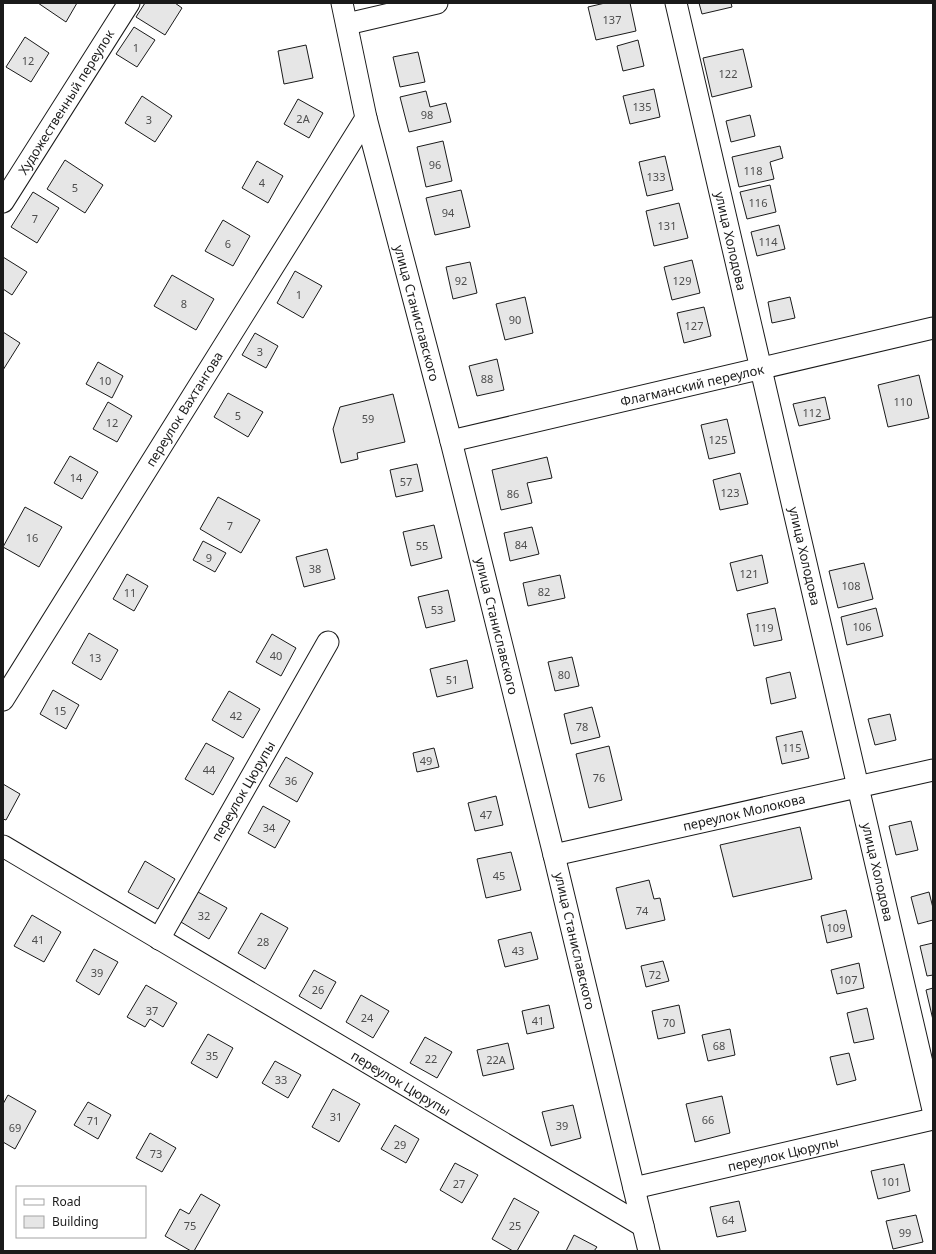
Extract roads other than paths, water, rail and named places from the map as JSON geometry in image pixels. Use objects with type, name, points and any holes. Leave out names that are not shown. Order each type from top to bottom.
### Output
[{"type":"street","name":"Художественный переулок","points":[[3,202],[129,3]]},
{"type":"street","name":"улица Станиславского","points":[[342,3],[366,118],[451,441],[554,855],[649,1251]]},
{"type":"street","points":[[347,24],[437,3]]},
{"type":"street","name":"улица Холодова","points":[[676,3],[933,1110]]},
{"type":"street","name":"переулок Вахтангова","points":[[3,700],[366,118]]},
{"type":"street","name":"Флагманский переулок","points":[[451,441],[933,328]]},
{"type":"street","name":"переулок Цюрупы","points":[[159,939],[328,642]]},
{"type":"street","name":"переулок Молокова","points":[[554,855],[933,770]]},
{"type":"street","name":"переулок Цюрупы","points":[[3,846],[643,1226]]},
{"type":"street","name":"переулок Цюрупы","points":[[634,1188],[933,1119]]}]
